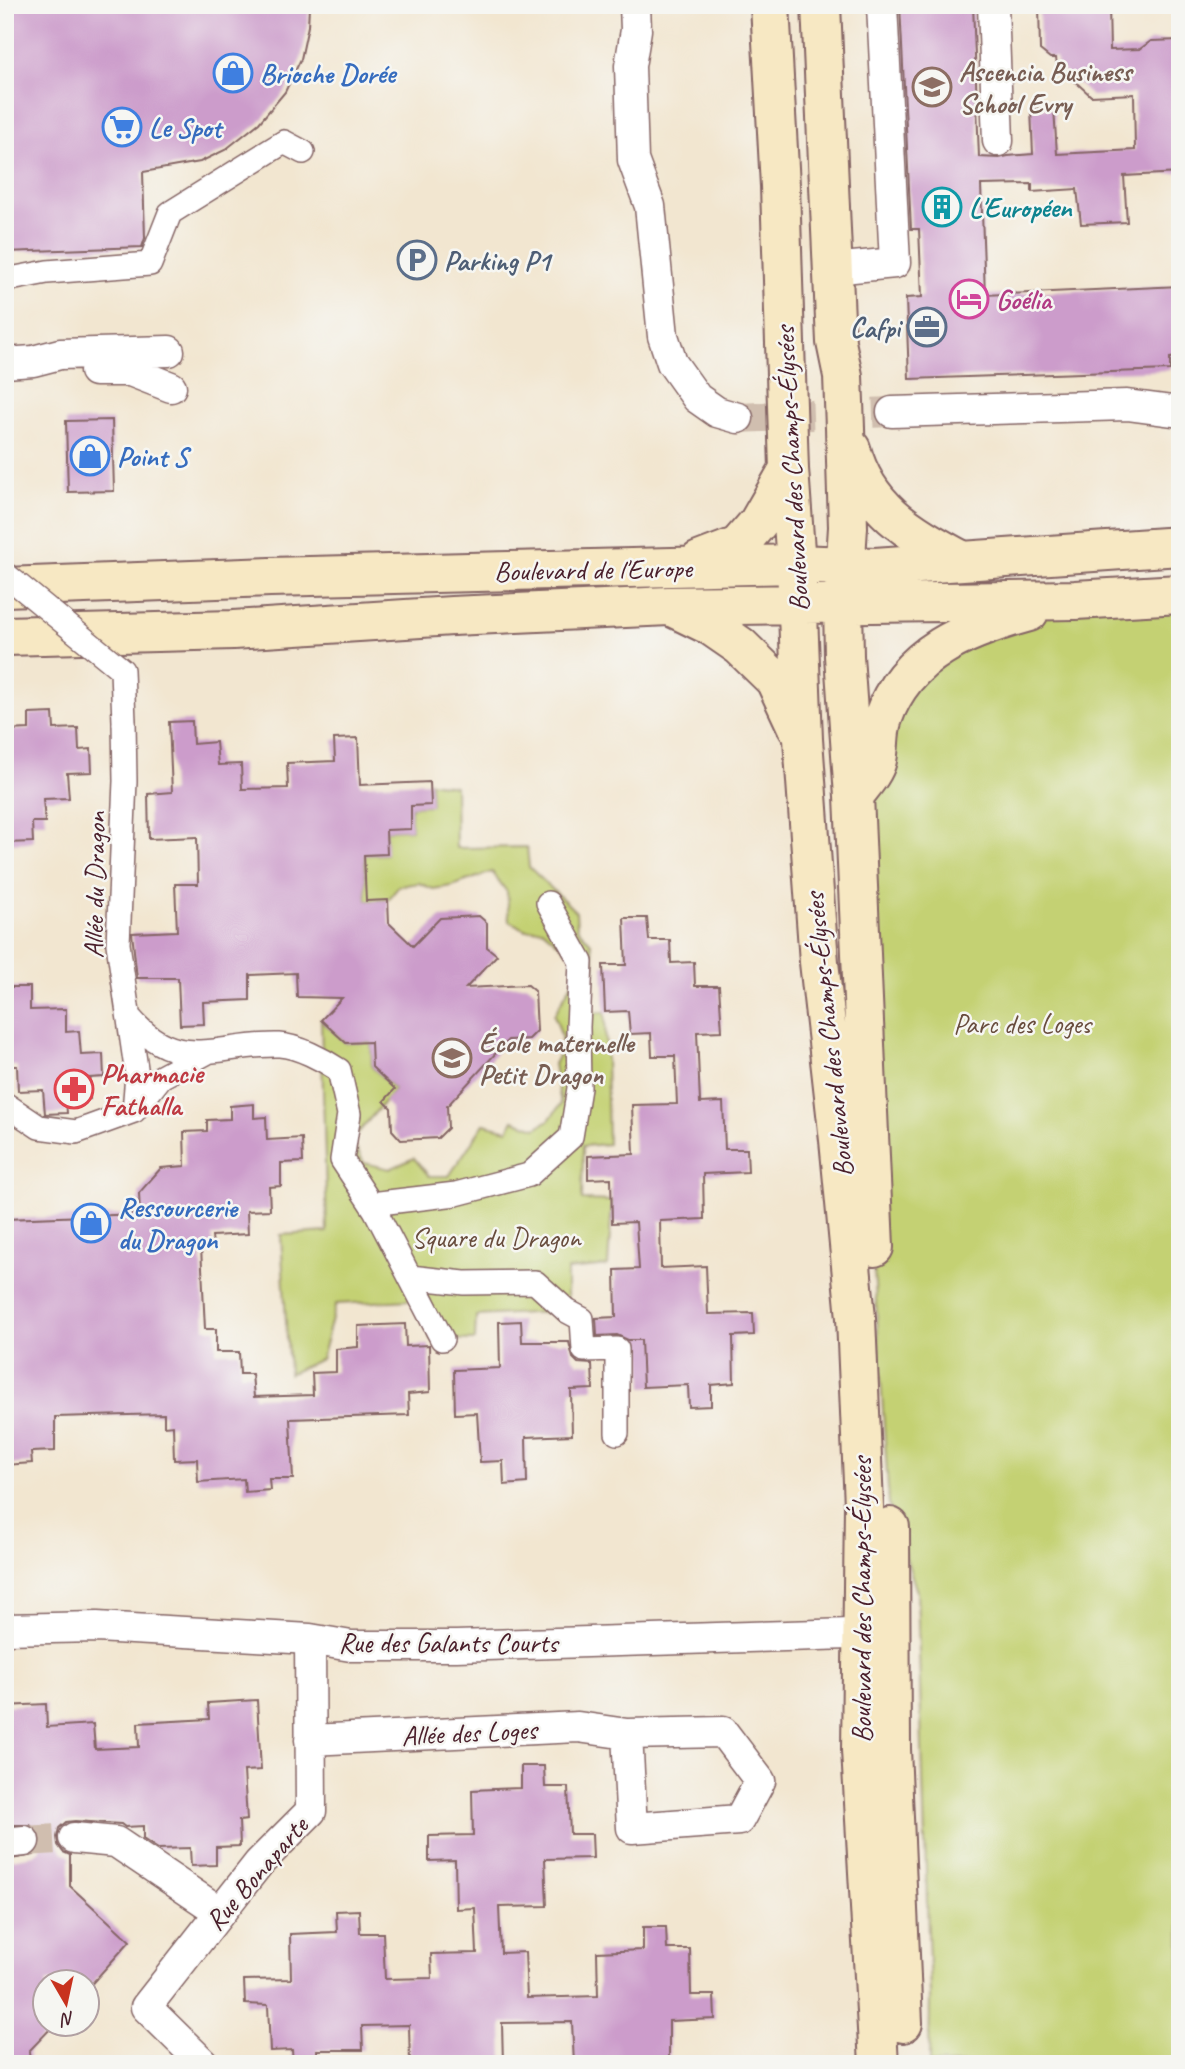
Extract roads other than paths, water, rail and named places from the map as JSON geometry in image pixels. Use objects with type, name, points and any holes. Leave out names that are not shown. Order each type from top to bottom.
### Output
[{"type":"main road","name":"Boulevard des Champs-Élysées","points":[[770,5],[803,739],[818,962],[856,1318],[864,1506],[891,1749],[905,2064]]},
{"type":"main road","name":"Boulevard des Champs-Élysées","points":[[821,5],[836,342],[843,376],[848,527],[843,604],[874,1269],[889,1505],[861,1750],[879,2064]]},
{"type":"main road","points":[[845,428],[856,467],[864,483],[890,516],[911,533],[961,560]]},
{"type":"main road","points":[[687,567],[738,546],[758,523],[789,469]]},
{"type":"main road","name":"Boulevard de l'Europe","points":[[5,587],[270,577],[796,564],[875,567],[1180,546]]},
{"type":"main road","name":"Boulevard de l'Europe","points":[[5,636],[233,630],[668,606],[1075,600],[1180,594]]},
{"type":"main road","points":[[854,796],[877,763],[882,719],[902,681],[940,646],[990,623],[1075,600]]},
{"type":"main road","points":[[668,606],[711,626],[740,646],[775,680],[803,739]]},
{"type":"street","points":[[635,5],[636,30],[630,66],[633,160],[650,206],[663,336],[672,363],[698,398],[717,412],[738,418]]},
{"type":"street","points":[[832,269],[895,263],[881,5]]},
{"type":"street","points":[[993,5],[998,141]]},
{"type":"street","points":[[5,280],[47,272],[150,264],[170,213],[284,142],[303,152]]},
{"type":"street","points":[[19,362],[60,354],[169,351]]},
{"type":"street","points":[[19,362],[64,370],[130,371],[171,387]]},
{"type":"street","points":[[892,412],[1127,405],[1180,412]]},
{"type":"street","name":"Allée du Dragon","points":[[5,574],[122,670],[128,773],[118,944],[137,1075],[134,1111]]},
{"type":"street","points":[[371,1204],[456,1194],[529,1175],[571,1137],[579,1088],[581,962],[548,903]]},
{"type":"street","points":[[129,1017],[143,1034],[173,1051],[206,1053],[281,1045],[322,1059],[339,1070],[349,1114],[342,1160],[371,1204],[442,1339]]},
{"type":"street","points":[[5,1104],[39,1127],[76,1132],[134,1111],[161,1077],[206,1053]]},
{"type":"street","points":[[410,1277],[464,1283],[535,1282],[567,1311],[582,1320],[584,1350],[617,1349],[617,1433]]},
{"type":"street","name":"Rue des Galants Courts","points":[[5,1629],[97,1627],[310,1639],[351,1646],[456,1646],[876,1633]]},
{"type":"street","name":"Rue Bonaparte","points":[[204,2064],[146,2007],[258,1863],[311,1811],[310,1639]]},
{"type":"street","name":"Allée des Loges","points":[[310,1740],[578,1727],[626,1734],[723,1732],[760,1780],[739,1820],[632,1828],[626,1734]]},
{"type":"street","points":[[74,1838],[116,1842],[220,1912]]},
{"type":"tunnel","points":[[738,418],[892,412]]},
{"type":"tunnel","points":[[24,1841],[74,1838]]},
{"type":"place","name":"Brioche Dorée","points":[[233,73]]},
{"type":"place","name":"Ascencia Business School Evry","points":[[932,87]]},
{"type":"place","name":"Le Spot","points":[[122,127]]},
{"type":"place","name":"L'Européen","points":[[942,207]]},
{"type":"place","name":"Parking P1","points":[[417,260]]},
{"type":"place","name":"Goélia","points":[[969,299]]},
{"type":"place","name":"Cafpi","points":[[927,327]]},
{"type":"place","name":"Point S","points":[[90,456]]},
{"type":"place","name":"École maternelle Petit Dragon","points":[[452,1058]]},
{"type":"place","name":"Pharmacie Fathalla","points":[[74,1089]]},
{"type":"place","name":"Ressourcerie du Dragon","points":[[91,1223]]},
{"type":"park label","name":"Parc des Loges","points":[[1022,1023]]},
{"type":"park label","name":"Square du Dragon","points":[[496,1237]]}]
